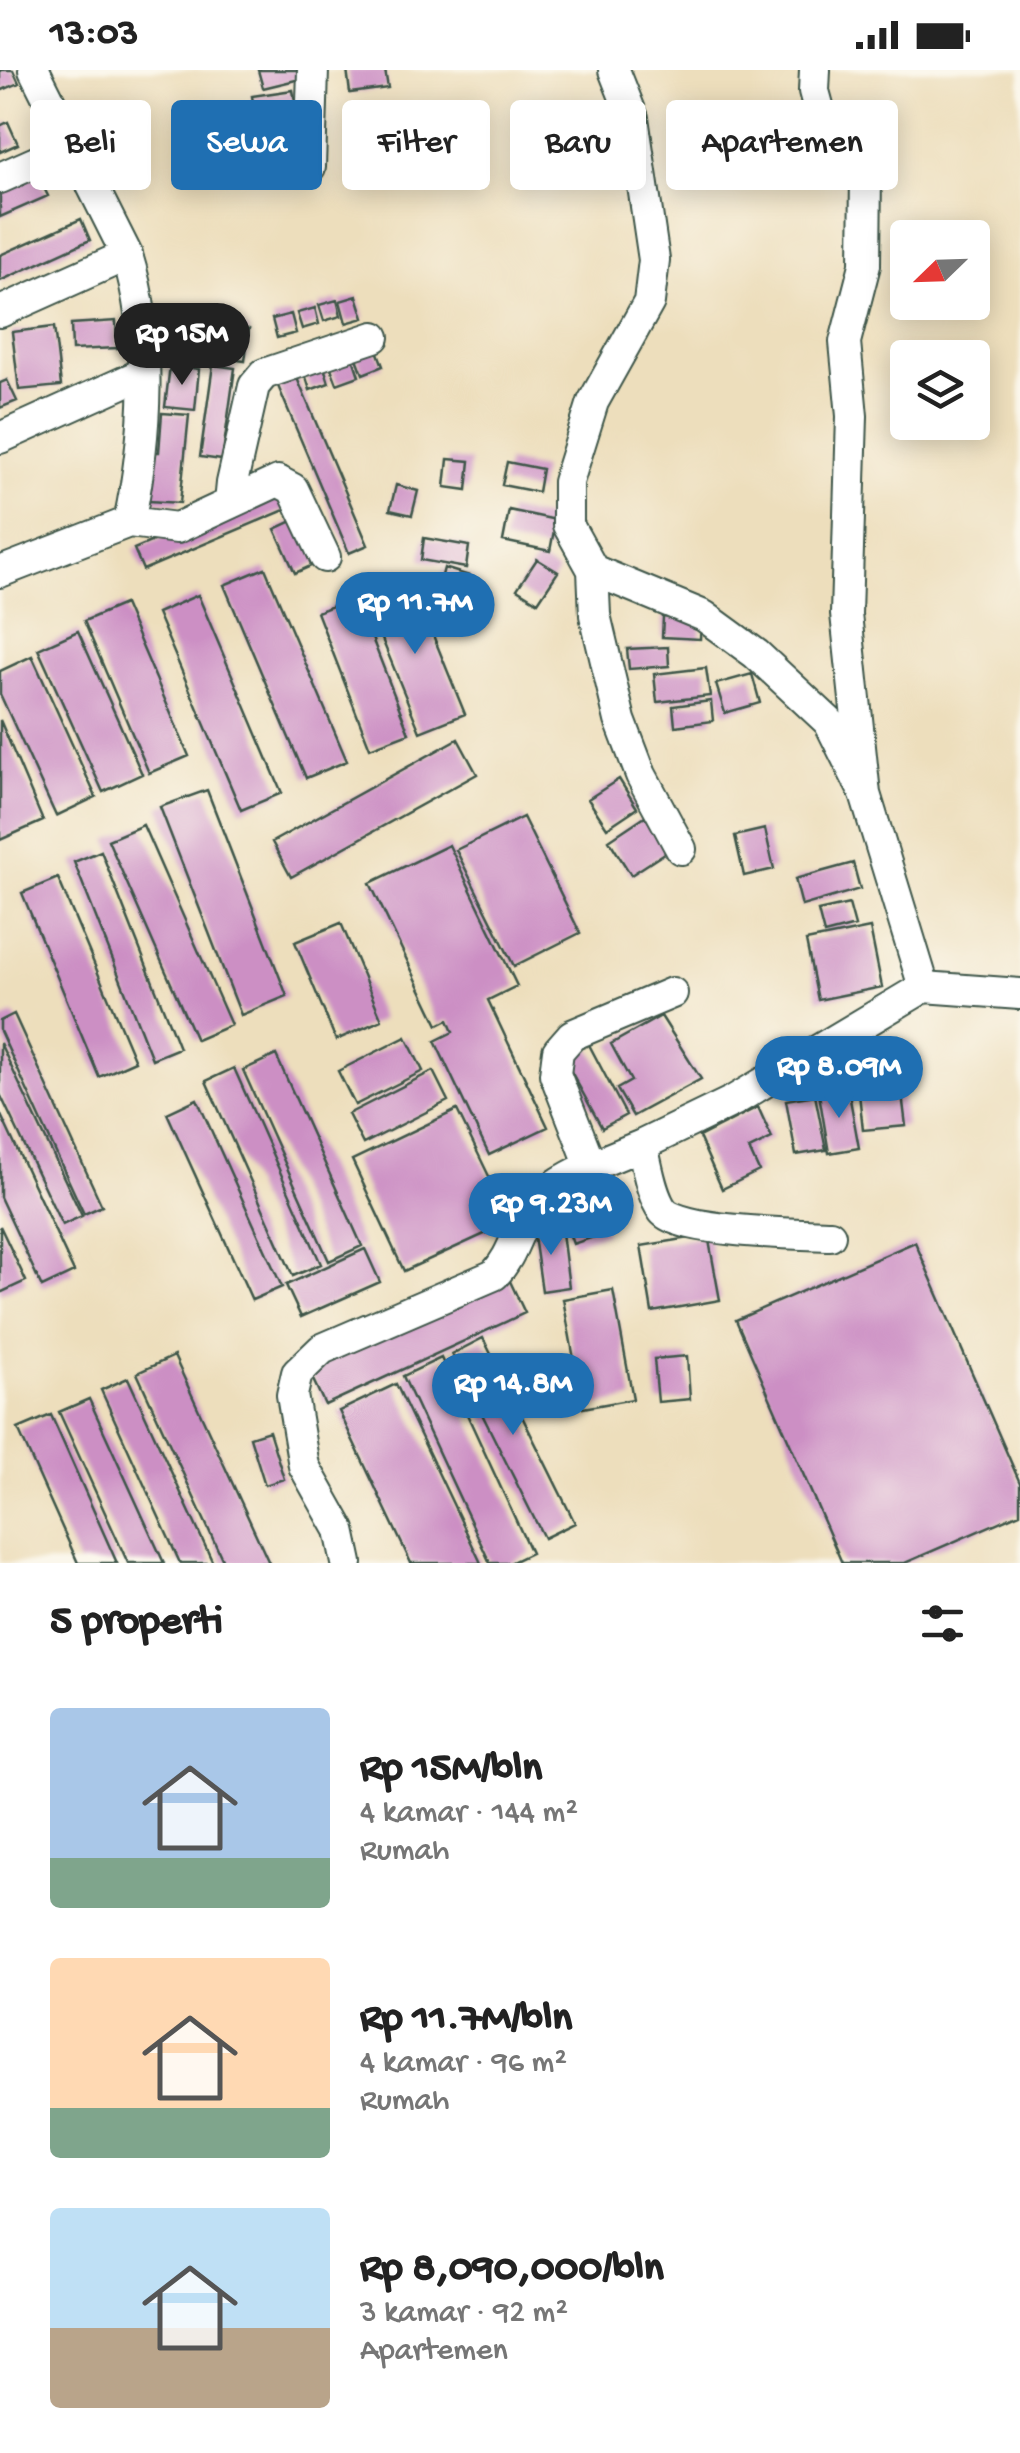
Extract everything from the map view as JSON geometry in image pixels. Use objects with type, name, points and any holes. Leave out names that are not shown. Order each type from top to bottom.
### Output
[{"type":"street","points":[[34,70],[49,100]]},
{"type":"street","points":[[312,100],[313,70]]},
{"type":"street","points":[[614,70],[633,118],[654,260],[649,302],[593,402],[568,482],[568,525],[593,570],[596,615],[620,720],[641,774],[681,849]]},
{"type":"street","points":[[815,70],[814,91],[820,113],[855,149],[866,173],[865,265],[844,342],[852,416],[846,614],[866,794],[924,987]]},
{"type":"street","points":[[0,178],[30,165]]},
{"type":"street","points":[[95,190],[128,255],[137,287],[144,374],[139,473],[129,522]]},
{"type":"street","points":[[0,312],[128,255]]},
{"type":"street","points":[[230,503],[254,386],[264,374],[374,337]]},
{"type":"street","points":[[0,438],[144,374]]},
{"type":"street","points":[[0,572],[129,522],[177,528],[278,481],[293,489],[325,558]]},
{"type":"street","points":[[593,570],[704,616],[756,654],[828,722],[866,794]]},
{"type":"street","points":[[348,1563],[340,1530],[304,1466],[292,1395],[297,1374],[322,1349],[494,1274],[506,1262],[534,1204],[574,1174],[733,1101],[924,987],[1020,994]]},
{"type":"street","points":[[591,1166],[554,1074],[558,1051],[572,1035],[672,993]]},
{"type":"street","points":[[642,1144],[660,1208],[672,1220],[758,1233],[830,1235]]},
{"type":"building","points":[[0,70],[13,70],[19,83],[0,91]]},
{"type":"building","points":[[258,70],[298,70],[300,79],[263,88]]},
{"type":"building","points":[[347,70],[385,70],[388,88],[350,93]]},
{"type":"building","points":[[293,90],[295,100],[253,100],[252,96]]},
{"type":"building","points":[[8,122],[18,144],[0,152],[0,126]]},
{"type":"building","points":[[30,177],[30,190],[45,190],[48,196],[0,217],[0,191]]},
{"type":"building","points":[[81,219],[90,240],[0,281],[0,255]]},
{"type":"building","points":[[357,296],[364,318],[346,323],[340,301]]},
{"type":"building","points":[[337,300],[341,316],[324,321],[319,305]]},
{"type":"building","points":[[315,308],[319,324],[302,329],[297,313]]},
{"type":"building","points":[[291,314],[296,333],[277,338],[272,319]]},
{"type":"building","points":[[180,319],[206,324],[199,363],[173,359]]},
{"type":"building","points":[[116,321],[117,348],[72,350],[71,324]]},
{"type":"building","points":[[211,324],[249,329],[245,361],[208,356]]},
{"type":"building","points":[[54,327],[61,386],[19,390],[12,332]]},
{"type":"building","points":[[374,342],[383,366],[363,374],[354,350]]},
{"type":"building","points":[[351,352],[359,376],[337,384],[328,360]]},
{"type":"building","points":[[323,364],[329,383],[310,390],[304,371]]},
{"type":"building","points":[[170,365],[199,369],[195,410],[165,407]]},
{"type":"building","points":[[213,365],[235,368],[222,460],[200,457]]},
{"type":"building","points":[[294,371],[368,545],[349,553],[275,379]]},
{"type":"building","points":[[7,380],[17,401],[0,408],[0,383]]},
{"type":"building","points":[[162,413],[189,415],[180,503],[149,501],[152,452],[159,452]]},
{"type":"building","points":[[448,459],[470,461],[467,490],[445,487]]},
{"type":"building","points":[[507,462],[542,469],[538,492],[502,485]]},
{"type":"building","points":[[396,485],[418,491],[412,515],[390,510]]},
{"type":"building","points":[[278,488],[287,509],[143,570],[134,549]]},
{"type":"building","points":[[509,510],[556,520],[550,551],[503,541]]},
{"type":"building","points":[[301,517],[320,562],[295,573],[275,529]]},
{"type":"building","points":[[424,538],[469,546],[466,568],[421,560]]},
{"type":"building","points":[[537,559],[558,572],[538,602],[517,589]]},
{"type":"building","points":[[265,568],[347,761],[306,778],[224,585]]},
{"type":"building","points":[[444,568],[473,577],[467,595],[439,587]]},
{"type":"building","points":[[411,581],[465,714],[420,732],[366,600]]},
{"type":"building","points":[[198,595],[282,793],[241,810],[157,613]]},
{"type":"building","points":[[356,597],[409,733],[370,748],[317,612]]},
{"type":"building","points":[[124,604],[189,756],[149,773],[84,621]]},
{"type":"building","points":[[663,617],[701,619],[700,639],[662,637]]},
{"type":"building","points":[[78,631],[142,774],[103,792],[38,649]]},
{"type":"building","points":[[668,647],[669,666],[629,669],[627,649]]},
{"type":"building","points":[[32,656],[96,797],[56,816],[0,694],[0,671]]},
{"type":"building","points":[[706,668],[710,696],[657,702],[654,674]]},
{"type":"building","points":[[752,674],[760,703],[725,713],[716,684]]},
{"type":"building","points":[[711,701],[713,721],[675,726],[673,706]]},
{"type":"building","points":[[0,720],[43,821],[0,840]]},
{"type":"building","points":[[458,739],[477,774],[291,877],[272,842]]},
{"type":"building","points":[[619,779],[637,808],[607,828],[588,799]]},
{"type":"building","points":[[207,790],[287,996],[241,1015],[160,807]]},
{"type":"building","points":[[645,816],[668,851],[631,875],[609,840]]},
{"type":"building","points":[[523,817],[580,933],[514,966],[456,850]]},
{"type":"building","points":[[143,825],[231,1025],[196,1040],[108,840]]},
{"type":"building","points":[[765,829],[774,869],[744,876],[735,836]]},
{"type":"building","points":[[449,845],[517,986],[488,1000],[548,1127],[489,1155],[435,1041],[453,1032],[448,1020],[438,1025],[370,883]]},
{"type":"building","points":[[101,851],[179,1048],[152,1059],[74,862]]},
{"type":"building","points":[[853,863],[860,889],[802,906],[795,879]]},
{"type":"building","points":[[58,878],[135,1061],[99,1077],[22,893]]},
{"type":"building","points":[[849,904],[855,926],[824,934],[818,911]]},
{"type":"building","points":[[341,923],[382,1020],[336,1040],[295,942]]},
{"type":"building","points":[[870,928],[882,987],[818,1000],[806,941]]},
{"type":"building","points":[[14,1014],[102,1206],[84,1214],[0,1031],[0,1021]]},
{"type":"building","points":[[661,1016],[701,1079],[633,1116],[617,1089],[631,1081],[611,1044]]},
{"type":"building","points":[[406,1037],[423,1071],[355,1105],[338,1071]]},
{"type":"building","points":[[586,1039],[626,1115],[602,1128],[561,1053]]},
{"type":"building","points":[[0,1043],[82,1216],[62,1225],[0,1094]]},
{"type":"building","points":[[276,1055],[362,1246],[329,1261],[243,1070]]},
{"type":"building","points":[[234,1068],[321,1264],[293,1276],[206,1081]]},
{"type":"building","points":[[899,1070],[906,1126],[863,1130],[857,1075]]},
{"type":"building","points":[[433,1071],[448,1101],[363,1144],[348,1114]]},
{"type":"building","points":[[848,1088],[859,1148],[829,1153],[819,1094]]},
{"type":"building","points":[[815,1095],[826,1150],[796,1155],[786,1100]]},
{"type":"building","points":[[197,1099],[282,1287],[252,1300],[167,1113]]},
{"type":"building","points":[[758,1107],[772,1138],[749,1149],[759,1171],[722,1189],[699,1137]]},
{"type":"building","points":[[457,1110],[500,1199],[491,1231],[404,1271],[352,1160]]},
{"type":"building","points":[[0,1113],[74,1272],[42,1287],[0,1197]]},
{"type":"building","points":[[595,1202],[606,1233],[573,1244],[562,1214]]},
{"type":"building","points":[[561,1225],[569,1287],[542,1291],[533,1229]]},
{"type":"building","points":[[0,1226],[26,1281],[0,1293]]},
{"type":"building","points":[[708,1235],[720,1300],[652,1312],[641,1246]]},
{"type":"building","points":[[915,1242],[1020,1483],[1020,1513],[905,1563],[842,1563],[736,1320]]},
{"type":"building","points":[[365,1249],[380,1282],[301,1317],[286,1285]]},
{"type":"building","points":[[508,1277],[525,1313],[325,1405],[308,1369]]},
{"type":"building","points":[[613,1290],[633,1399],[583,1408],[563,1299]]},
{"type":"building","points":[[483,1338],[575,1523],[544,1538],[452,1354]]},
{"type":"building","points":[[174,1356],[269,1563],[224,1563],[137,1373]]},
{"type":"building","points":[[687,1356],[690,1399],[658,1402],[654,1359]]},
{"type":"building","points":[[441,1358],[531,1553],[510,1563],[490,1563],[403,1376]]},
{"type":"building","points":[[128,1378],[213,1563],[180,1563],[101,1390]]},
{"type":"building","points":[[396,1384],[481,1563],[411,1563],[339,1411]]},
{"type":"building","points":[[89,1399],[164,1563],[128,1563],[59,1412]]},
{"type":"building","points":[[51,1415],[117,1563],[78,1563],[18,1429]]},
{"type":"building","points":[[269,1431],[284,1479],[265,1485],[250,1437]]}]
